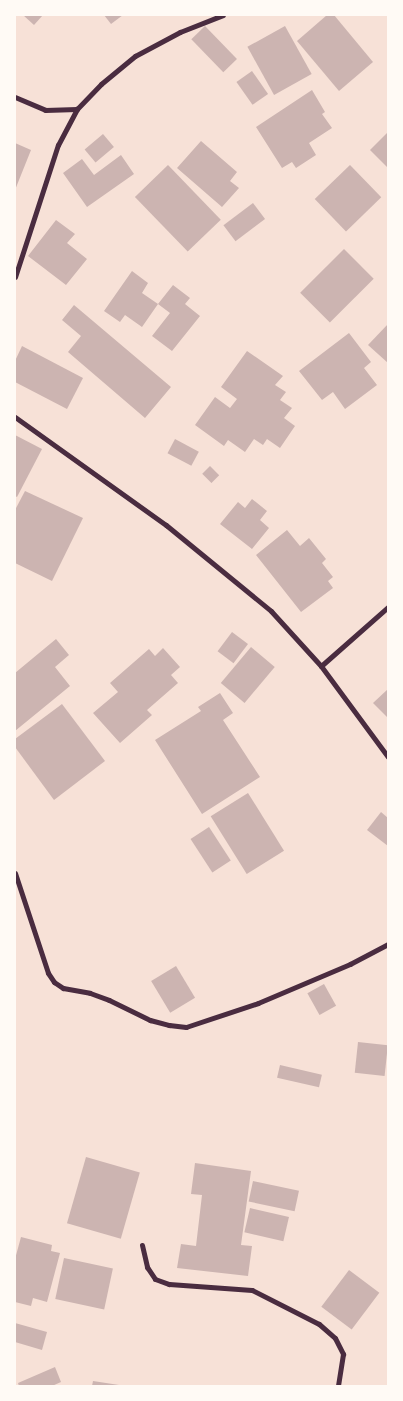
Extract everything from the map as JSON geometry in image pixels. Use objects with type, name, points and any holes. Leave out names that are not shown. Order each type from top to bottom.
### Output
[{"type":"street","points":[[15,277],[58,145],[77,109],[101,84],[136,56],[180,32],[223,15]]},
{"type":"street","points":[[15,97],[45,110],[77,109]]},
{"type":"street","points":[[15,417],[166,525],[272,611],[322,666],[388,757]]},
{"type":"street","points":[[322,666],[388,607]]},
{"type":"street","points":[[15,873],[48,973],[54,982],[63,988],[90,993],[110,1000],[150,1020],[168,1025],[186,1026],[258,1003],[342,968],[388,944]]},
{"type":"street","points":[[142,1245],[147,1267],[155,1279],[169,1284],[252,1290],[319,1324],[335,1338],[343,1354],[338,1386]]},
{"type":"building","points":[[23,15],[43,15],[34,25]]},
{"type":"building","points":[[104,15],[123,15],[111,24]]},
{"type":"building","points":[[327,15],[334,15],[373,62],[339,91],[297,41]]},
{"type":"building","points":[[205,26],[237,59],[223,72],[191,39]]},
{"type":"building","points":[[285,26],[312,74],[274,95],[247,47]]},
{"type":"building","points":[[252,71],[268,94],[252,105],[236,82]]},
{"type":"building","points":[[312,90],[325,112],[322,114],[332,128],[309,143],[316,155],[296,168],[292,162],[282,168],[256,127]]},
{"type":"building","points":[[388,132],[388,168],[370,150]]},
{"type":"building","points":[[103,134],[114,147],[96,162],[85,149]]},
{"type":"building","points":[[201,141],[237,172],[230,181],[239,188],[222,207],[177,168]]},
{"type":"building","points":[[15,143],[31,150],[15,190]]},
{"type":"building","points":[[121,155],[134,174],[87,207],[63,173],[82,159],[94,175]]},
{"type":"building","points":[[168,165],[221,220],[188,252],[135,197]]},
{"type":"building","points":[[350,165],[381,197],[346,231],[315,199]]},
{"type":"building","points":[[253,203],[265,219],[235,241],[223,225]]},
{"type":"building","points":[[56,220],[75,234],[67,243],[87,259],[66,285],[28,256]]},
{"type":"building","points":[[344,249],[374,279],[330,323],[300,293]]},
{"type":"building","points":[[132,271],[148,283],[142,293],[158,304],[142,327],[125,315],[120,322],[104,311]]},
{"type":"building","points":[[173,285],[190,298],[185,304],[200,316],[172,351],[152,336],[170,313],[158,304]]},
{"type":"building","points":[[74,305],[171,387],[145,418],[68,352],[81,336],[62,320]]},
{"type":"building","points":[[388,324],[388,363],[368,345]]},
{"type":"building","points":[[349,333],[371,362],[364,368],[377,385],[345,409],[333,392],[322,400],[299,371]]},
{"type":"building","points":[[22,346],[83,378],[67,409],[15,382],[15,361]]},
{"type":"building","points":[[247,351],[283,376],[275,385],[286,392],[280,400],[292,408],[284,418],[295,426],[280,448],[267,439],[263,445],[254,439],[245,452],[228,440],[224,446],[195,425],[215,397],[230,408],[237,399],[221,387]]},
{"type":"building","points":[[15,435],[42,449],[17,497],[15,496]]},
{"type":"building","points":[[175,439],[199,452],[191,466],[167,453]]},
{"type":"building","points":[[210,466],[219,475],[211,483],[202,474]]},
{"type":"building","points":[[25,491],[83,518],[52,581],[15,563],[15,510]]},
{"type":"building","points":[[252,499],[267,511],[260,520],[269,528],[252,549],[220,524],[238,502],[245,508]]},
{"type":"building","points":[[287,530],[300,546],[309,538],[326,559],[322,563],[333,577],[328,581],[333,588],[301,612],[256,555]]},
{"type":"building","points":[[232,632],[248,644],[234,663],[218,651]]},
{"type":"building","points":[[56,639],[69,655],[55,667],[70,686],[15,731],[15,673]]},
{"type":"building","points":[[251,647],[275,667],[245,703],[221,683]]},
{"type":"building","points":[[163,648],[180,667],[171,675],[178,683],[147,710],[152,715],[120,743],[93,713],[118,692],[110,683],[149,649],[155,656]]},
{"type":"building","points":[[388,689],[388,718],[373,703]]},
{"type":"building","points":[[220,693],[233,713],[223,720],[260,777],[202,814],[155,740],[201,711],[198,707]]},
{"type":"building","points":[[62,704],[105,761],[54,800],[15,747],[15,739]]},
{"type":"building","points":[[248,793],[284,851],[247,874],[211,816]]},
{"type":"building","points":[[381,812],[388,818],[388,846],[367,830]]},
{"type":"building","points":[[209,827],[231,861],[212,873],[191,839]]},
{"type":"building","points":[[176,966],[195,998],[170,1013],[151,981]]},
{"type":"building","points":[[324,984],[336,1006],[320,1015],[307,993]]},
{"type":"building","points":[[358,1042],[388,1045],[385,1076],[355,1073]]},
{"type":"building","points":[[280,1065],[322,1075],[319,1087],[277,1078]]},
{"type":"building","points":[[86,1157],[140,1172],[121,1239],[67,1223]]},
{"type":"building","points":[[195,1163],[251,1171],[241,1245],[252,1246],[248,1276],[177,1268],[181,1244],[196,1246],[202,1195],[191,1194]]},
{"type":"building","points":[[253,1181],[299,1191],[295,1211],[249,1202]]},
{"type":"building","points":[[250,1208],[289,1217],[283,1241],[244,1232]]},
{"type":"building","points":[[21,1237],[52,1245],[51,1251],[60,1253],[47,1302],[33,1298],[31,1306],[15,1302],[15,1259]]},
{"type":"building","points":[[64,1258],[113,1268],[104,1309],[55,1299]]},
{"type":"building","points":[[349,1270],[379,1293],[352,1330],[321,1307]]},
{"type":"building","points":[[15,1323],[47,1332],[42,1350],[15,1342]]},
{"type":"building","points":[[55,1367],[61,1382],[52,1386],[19,1386],[18,1383]]},
{"type":"building","points":[[93,1381],[119,1385],[119,1386],[92,1386]]}]
